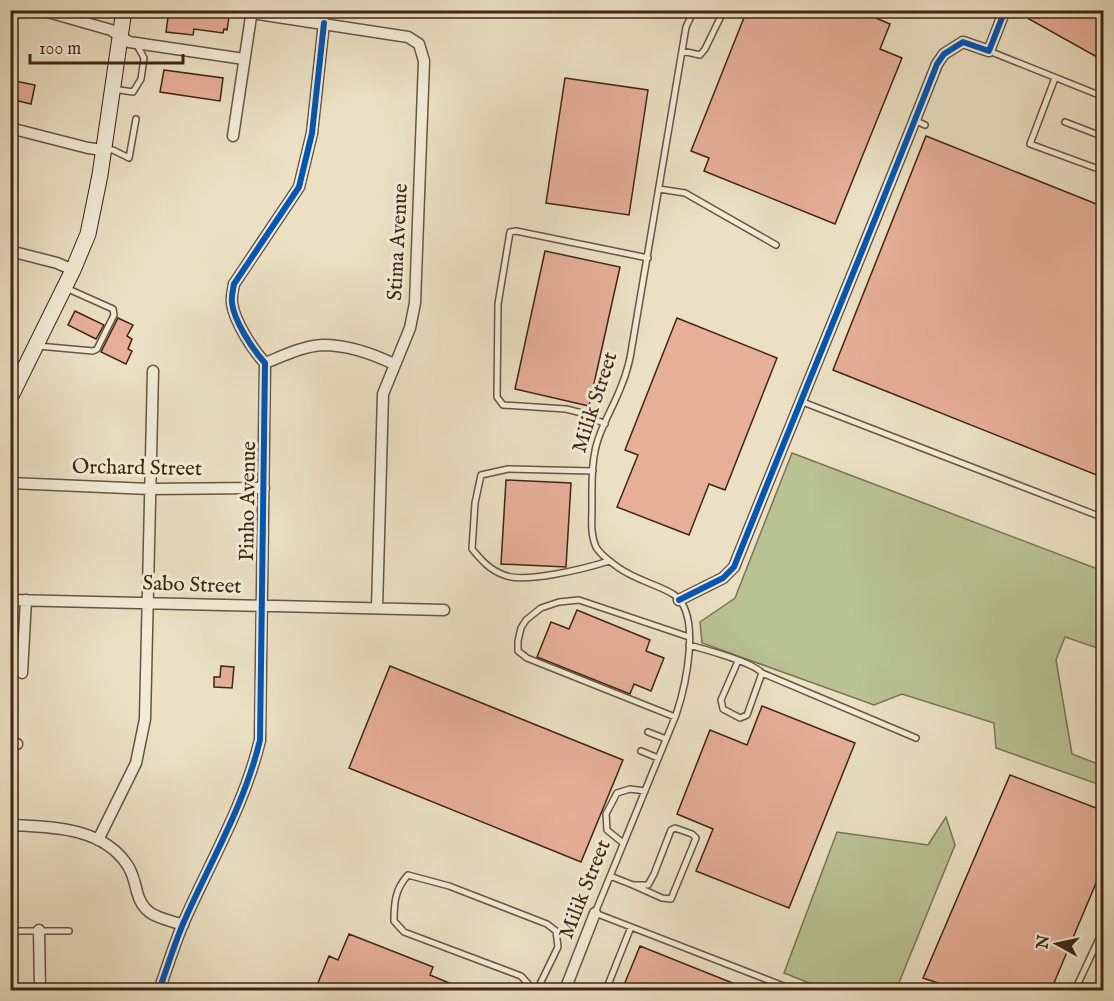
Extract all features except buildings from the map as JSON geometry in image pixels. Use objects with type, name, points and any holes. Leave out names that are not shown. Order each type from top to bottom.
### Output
[{"type":"main road","points":[[10,398],[16,375],[37,346],[73,270],[90,224],[124,10]]},
{"type":"street","points":[[41,10],[111,30],[129,42],[244,59]]},
{"type":"street","points":[[679,600],[723,578],[734,567],[878,214],[920,123],[937,64],[944,54],[963,42],[988,51],[1005,10]]},
{"type":"street","points":[[233,136],[252,11]]},
{"type":"street","name":"Stima Avenue","points":[[252,11],[408,37],[419,44],[424,62],[414,303],[410,328],[383,394],[377,608]]},
{"type":"street","points":[[324,23],[312,133],[299,187],[234,284],[231,302],[255,352],[265,363],[300,350],[323,345],[362,352],[394,364]]},
{"type":"street","points":[[10,128],[103,150]]},
{"type":"street","points":[[10,251],[57,263],[73,270]]},
{"type":"street","name":"Pinho Avenue","points":[[159,990],[183,925],[225,836],[255,761],[260,740],[265,363]]},
{"type":"street","points":[[98,840],[136,763],[145,719],[153,371]]},
{"type":"street","name":"Orchard Street","points":[[10,483],[150,489],[264,488]]},
{"type":"street","name":"Sabo Street","points":[[10,600],[444,610]]},
{"type":"street","points":[[22,673],[26,600]]},
{"type":"street","points":[[10,825],[70,829],[112,848],[132,873],[141,905],[149,913],[183,925]]},
{"type":"street","name":"Milik Street","points":[[565,990],[595,913]]},
{"type":"street","points":[[39,930],[40,990]]},
{"type":"lane","name":"Milik Street","points":[[595,913],[675,717],[683,693],[689,645],[687,616],[682,603],[674,595],[627,574],[602,555],[596,546],[592,530],[592,471],[599,435],[622,384],[630,358],[686,27],[694,10]]},
{"type":"lane","points":[[682,51],[700,55],[724,10]]},
{"type":"lane","points":[[884,10],[898,13],[901,10]]},
{"type":"lane","points":[[113,89],[133,92],[141,79],[144,58],[136,43]]},
{"type":"lane","points":[[988,51],[1104,97]]},
{"type":"lane","points":[[1055,78],[1030,144],[1104,171]]},
{"type":"lane","points":[[103,150],[113,150],[129,158],[136,119]]},
{"type":"lane","points":[[1065,122],[1104,137]]},
{"type":"lane","points":[[659,189],[685,193],[776,245]]},
{"type":"lane","points":[[605,424],[582,413],[566,409],[503,405],[497,397],[498,304],[510,232],[516,231],[648,258]]},
{"type":"lane","points":[[37,346],[93,351],[98,349],[102,341],[114,315],[113,309],[64,288]]},
{"type":"lane","points":[[800,401],[1104,518]]},
{"type":"lane","points":[[592,471],[508,469],[481,476],[475,503],[472,549],[489,568],[507,577],[580,570],[609,561]]},
{"type":"lane","points":[[675,717],[527,658],[519,651],[518,640],[526,620],[541,608],[559,602],[579,600],[689,637]]},
{"type":"lane","points":[[689,645],[759,670],[916,738]]},
{"type":"lane","points":[[738,662],[721,700],[723,709],[730,715],[740,718],[747,715],[762,673]]},
{"type":"lane","points":[[648,732],[666,740]]},
{"type":"lane","points":[[641,751],[658,758]]},
{"type":"lane","points":[[623,843],[607,830],[606,814],[617,793],[630,789],[645,791]]},
{"type":"lane","points":[[610,876],[662,898],[671,899],[696,838],[685,831],[675,828],[671,830],[648,885],[633,885]]},
{"type":"lane","points":[[531,990],[521,976],[404,932],[394,921],[394,901],[400,884],[408,875],[449,885],[547,924],[556,931],[558,947],[537,990]]},
{"type":"lane","points":[[595,913],[794,990]]},
{"type":"lane","points":[[606,990],[631,927]]},
{"type":"lane","points":[[1075,990],[1104,928]]},
{"type":"lane","points":[[10,931],[69,931]]},
{"type":"green space","points":[[792,453],[1103,571],[1103,650],[1065,637],[1056,660],[1072,754],[1103,766],[1103,786],[996,748],[994,723],[902,694],[874,705],[702,643],[700,622],[735,598]]},
{"type":"green space","points":[[946,817],[955,845],[896,990],[827,990],[784,973],[837,832],[928,845]]},
{"type":"cycle path","points":[[679,600],[723,578],[734,567],[937,64],[944,54],[963,42],[989,51],[1005,10]]},
{"type":"cycle path","points":[[159,990],[182,926],[246,786],[260,740],[265,363],[240,326],[232,303],[232,296],[234,284],[299,187],[312,133],[324,23]]}]
